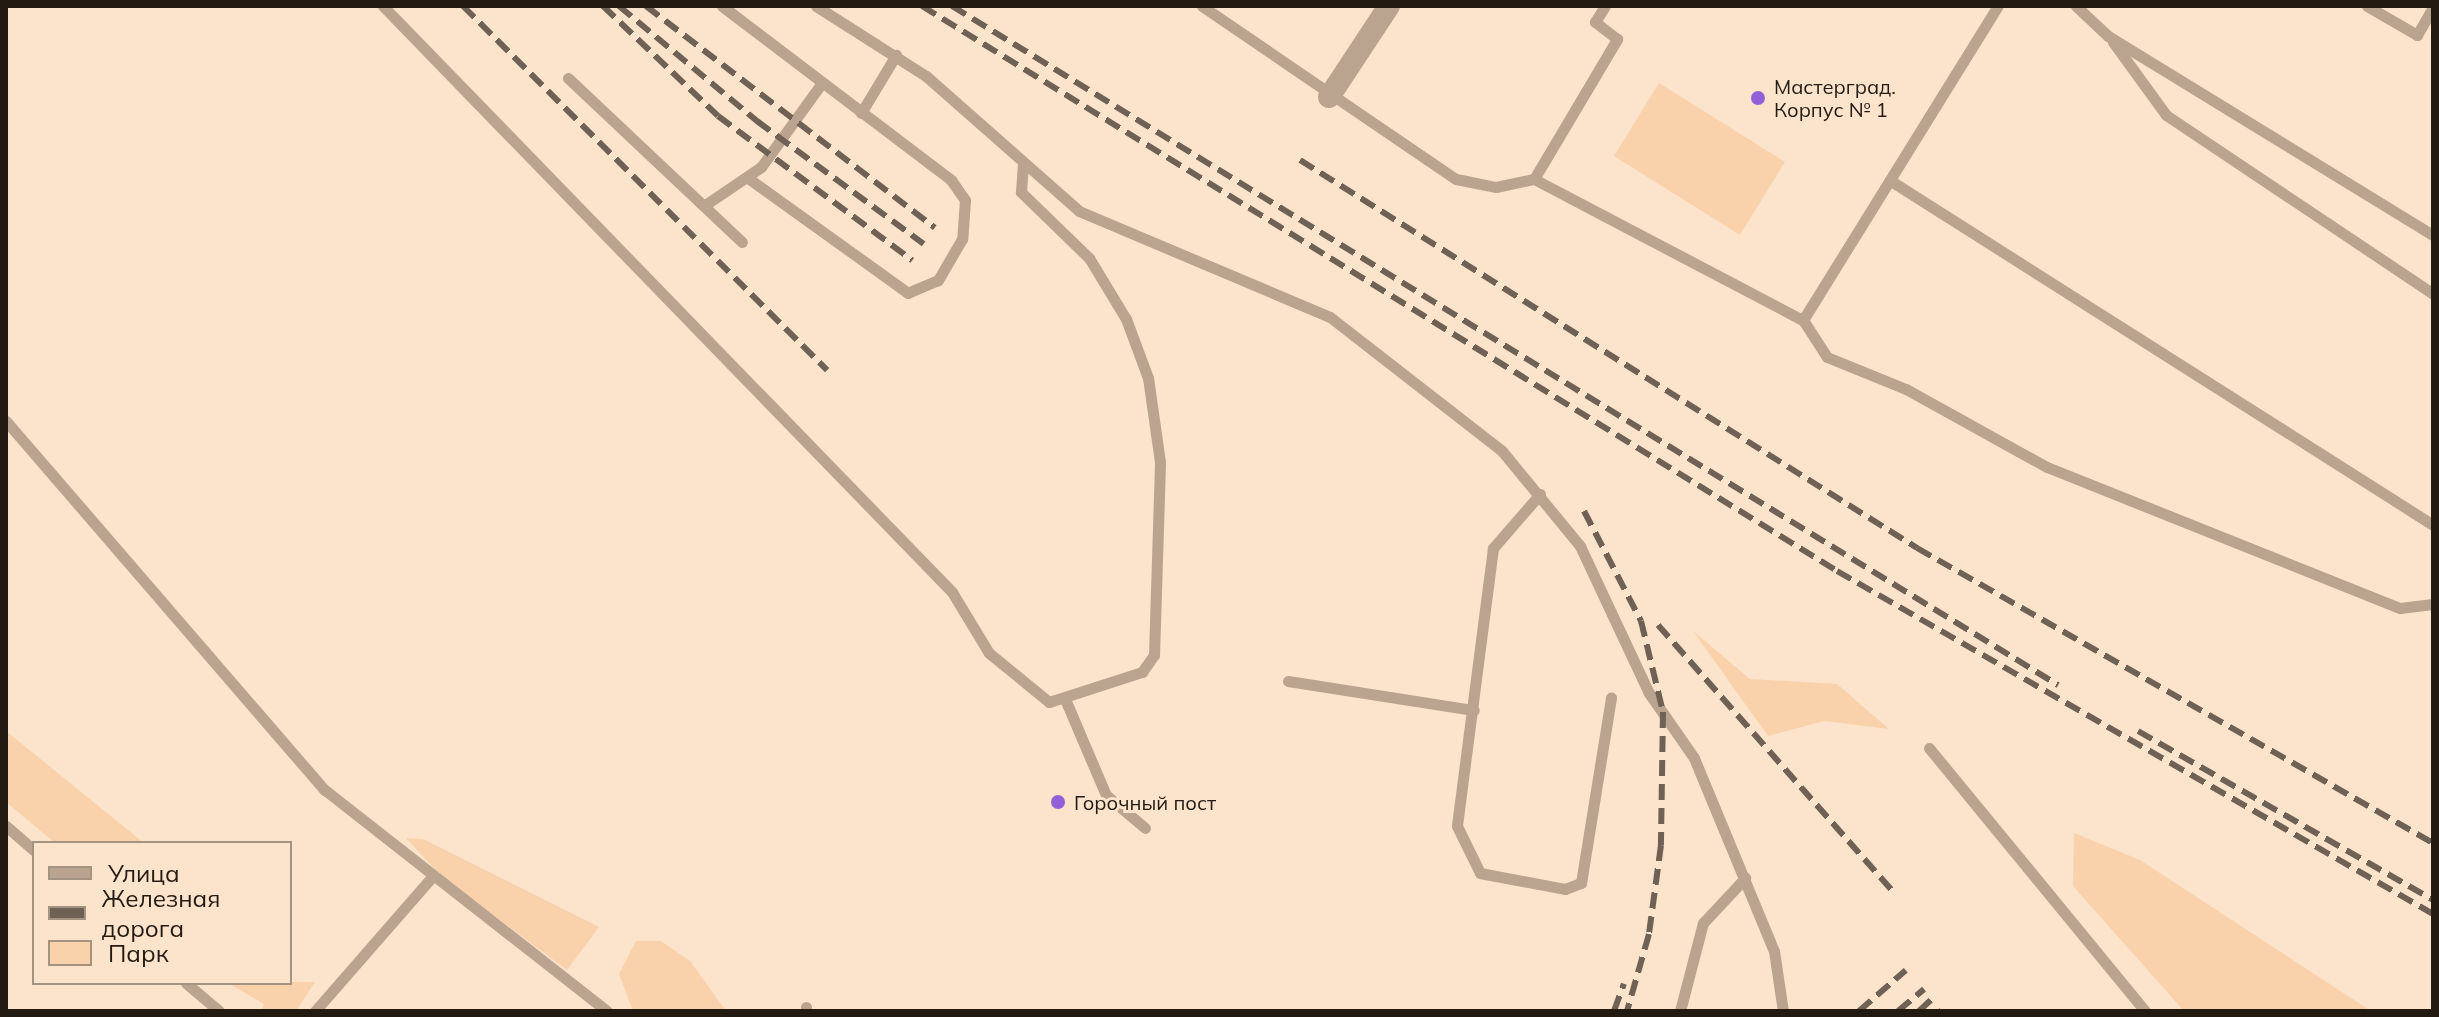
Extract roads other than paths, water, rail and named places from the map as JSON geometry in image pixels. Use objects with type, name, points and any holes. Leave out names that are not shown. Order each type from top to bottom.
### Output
[{"type":"street","points":[[1329,97],[1389,6]]},
{"type":"lane","points":[[383,6],[952,592],[989,653],[1039,699],[1065,699],[1142,672],[1154,655],[1160,462],[1148,378],[1126,319],[1089,258],[1021,192],[1023,165]]},
{"type":"lane","points":[[722,6],[821,84],[941,171],[965,200],[958,251],[928,288],[908,293],[888,284],[748,178]]},
{"type":"lane","points":[[816,6],[896,55],[1023,165],[1111,230],[1235,272],[1330,317],[1475,428],[1540,494],[1580,546],[1649,693],[1694,758],[1774,951],[1783,1011]]},
{"type":"lane","points":[[1202,6],[1329,97],[1456,179],[1496,187],[1534,179],[1803,320],[1827,357],[1906,389],[2047,467],[2400,608],[2433,604]]},
{"type":"lane","points":[[1534,179],[1617,39],[1595,22],[1605,6]]},
{"type":"lane","points":[[1803,320],[1998,6]]},
{"type":"lane","points":[[2076,6],[2108,36],[2166,115],[2433,294]]},
{"type":"lane","points":[[2367,6],[2417,35],[2433,7]]},
{"type":"lane","points":[[2108,36],[2433,235]]},
{"type":"lane","points":[[861,113],[896,55]]},
{"type":"lane","points":[[568,78],[742,242]]},
{"type":"lane","points":[[705,205],[748,178],[821,84]]},
{"type":"lane","points":[[1891,181],[2433,525]]},
{"type":"lane","points":[[6,421],[325,790],[430,879],[607,1011]]},
{"type":"lane","points":[[1540,494],[1493,548],[1457,826],[1470,861],[1490,877],[1575,889],[1584,873],[1611,697]]},
{"type":"lane","points":[[1288,681],[1474,710]]},
{"type":"lane","points":[[1065,699],[1106,795],[1145,828]]},
{"type":"lane","points":[[1929,748],[2145,1011]]},
{"type":"lane","points":[[6,826],[32,848]]},
{"type":"lane","points":[[1680,1011],[1703,923],[1745,878]]},
{"type":"lane","points":[[315,1011],[430,879]]},
{"type":"lane","points":[[188,985],[219,1011]]},
{"type":"railway","points":[[463,6],[827,370]]},
{"type":"railway","points":[[603,6],[718,116],[912,260]]},
{"type":"railway","points":[[619,6],[757,121],[924,244]]},
{"type":"railway","points":[[646,6],[935,228]]},
{"type":"railway","points":[[922,6],[1837,571],[2433,914]]},
{"type":"railway","points":[[952,6],[2058,685]]},
{"type":"railway","points":[[1300,160],[1917,548],[2433,843]]},
{"type":"railway","points":[[1584,511],[1641,621],[1663,712],[1661,845],[1649,934],[1627,1011]]},
{"type":"railway","points":[[1658,625],[1893,892]]},
{"type":"railway","points":[[2138,731],[2433,900]]},
{"type":"railway","points":[[1859,1011],[1906,970]]},
{"type":"railway","points":[[1614,1011],[1624,984]]},
{"type":"railway","points":[[1898,1011],[1924,989]]},
{"type":"railway","points":[[1919,1011],[1932,999]]},
{"type":"place","name":"Мастерград. Корпус № 1","points":[[1758,98]]},
{"type":"place","name":"Горочный пост","points":[[1058,802]]}]
